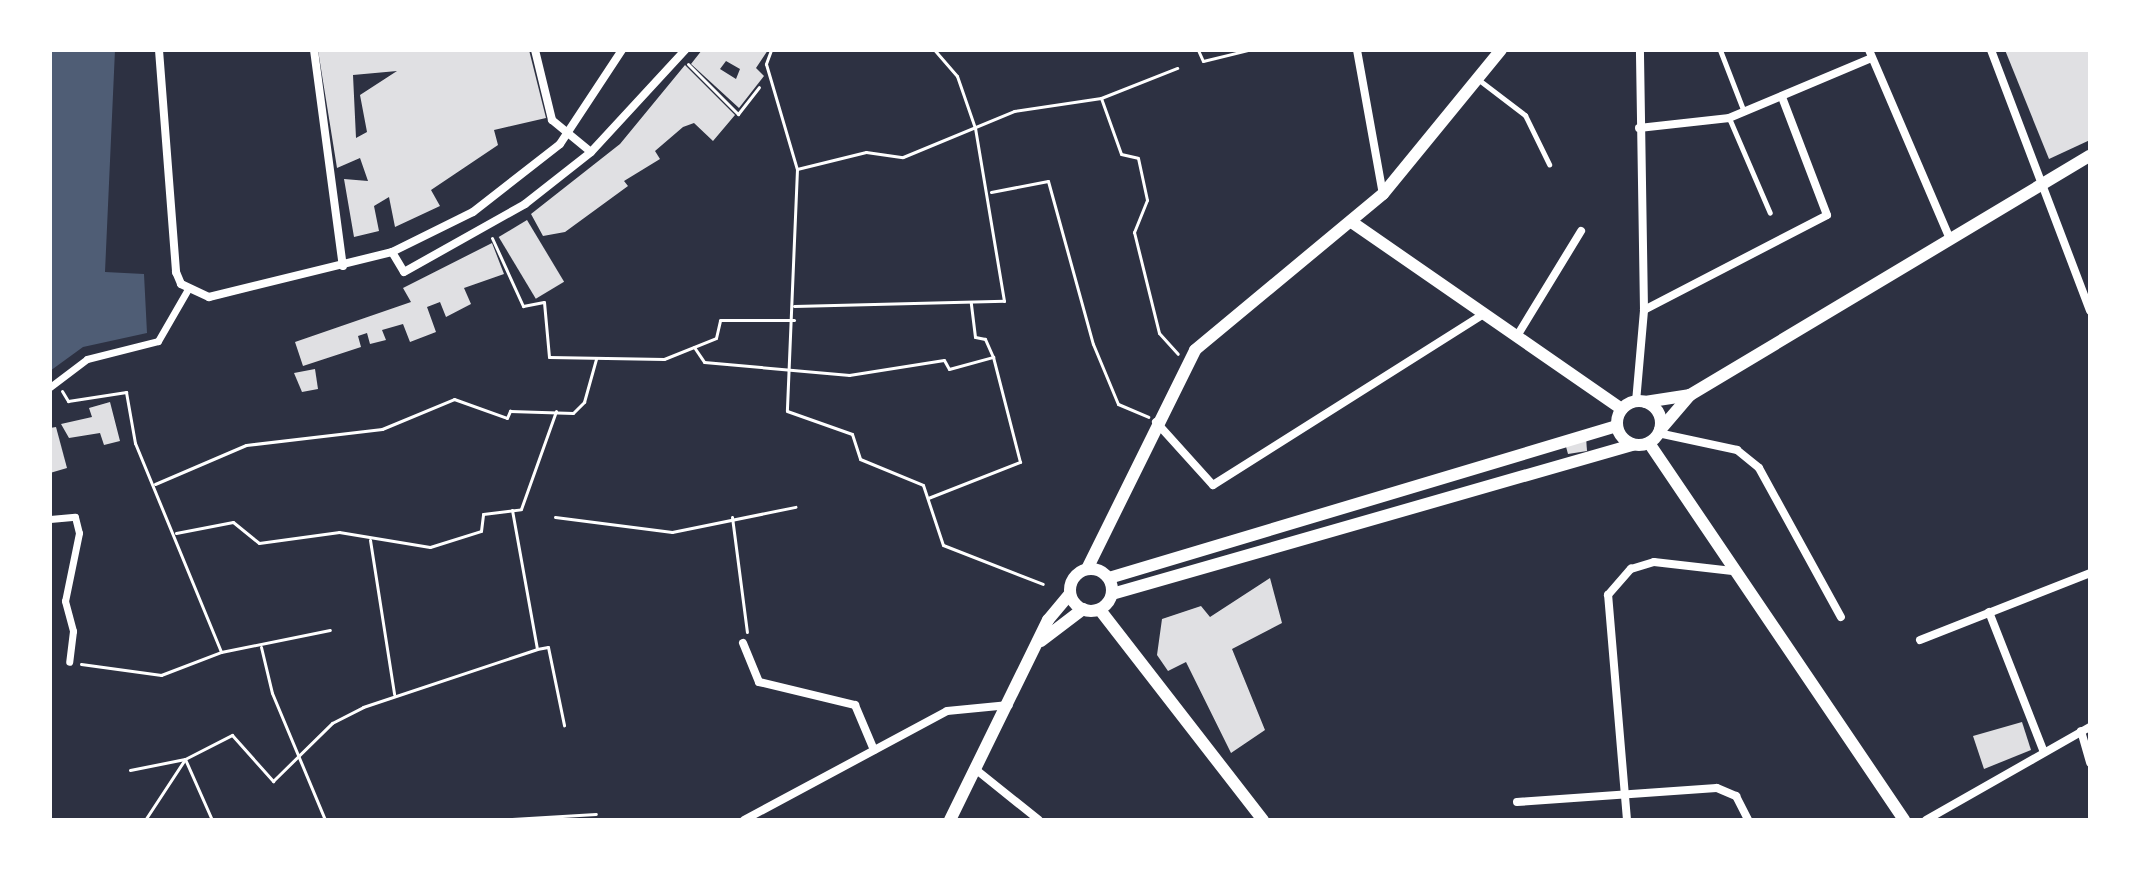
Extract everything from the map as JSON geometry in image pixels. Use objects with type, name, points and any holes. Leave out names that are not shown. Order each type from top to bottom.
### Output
[{"type":"street","points":[[159,50],[176,272],[188,289],[209,297],[392,252],[510,188],[568,134],[622,50]]},
{"type":"street","points":[[314,50],[343,266]]},
{"type":"street","points":[[535,50],[552,120],[591,152]]},
{"type":"street","points":[[1357,50],[1383,194]]},
{"type":"street","points":[[950,820],[1041,641],[1070,594],[1075,575],[1087,569],[1155,420],[1186,363],[1209,335],[1353,223],[1383,194],[1501,50]]},
{"type":"street","points":[[1640,50],[1644,310],[1640,402]]},
{"type":"street","points":[[1991,50],[2046,183],[2090,311]]},
{"type":"street","points":[[392,252],[404,272],[488,228],[591,152],[683,53]]},
{"type":"street","points":[[1639,128],[1729,118],[1745,113],[1870,54],[1949,237]]},
{"type":"street","points":[[1644,310],[1827,215],[1782,97]]},
{"type":"street","points":[[1100,610],[1112,594],[1632,445],[1656,435],[1690,395],[1949,237],[2090,156]]},
{"type":"street","points":[[1353,223],[1622,409]]},
{"type":"street","points":[[1517,336],[1581,231]]},
{"type":"street","points":[[53,385],[87,359],[158,341],[188,289]]},
{"type":"street","points":[[1155,420],[1213,485],[1483,314]]},
{"type":"street","points":[[1622,409],[1640,402],[1690,395]]},
{"type":"street","points":[[1640,402],[1658,413],[1656,435],[1732,571],[1904,820]]},
{"type":"street","points":[[1617,426],[1622,409]]},
{"type":"street","points":[[1087,569],[1109,578],[1617,426]]},
{"type":"street","points":[[1617,426],[1632,445]]},
{"type":"street","points":[[1656,435],[1737,450],[1759,468],[1841,617]]},
{"type":"street","points":[[50,519],[75,517],[79,533],[65,601],[73,631],[69,662]]},
{"type":"street","points":[[1627,820],[1608,595],[1631,569],[1654,562],[1732,571]]},
{"type":"street","points":[[1920,640],[2090,573]]},
{"type":"street","points":[[1109,578],[1112,594]]},
{"type":"street","points":[[1070,594],[1083,609]]},
{"type":"street","points":[[1041,641],[1083,609],[1100,610],[1263,820]]},
{"type":"street","points":[[1989,612],[2043,750]]},
{"type":"street","points":[[743,643],[759,682],[855,705],[874,750]]},
{"type":"street","points":[[744,820],[966,704],[1010,705]]},
{"type":"street","points":[[1926,820],[2043,750],[2090,727]]},
{"type":"street","points":[[2081,731],[2090,763]]},
{"type":"street","points":[[974,768],[1039,820]]},
{"type":"street","points":[[1517,802],[1624,793],[1728,790],[1748,820]]},
{"type":"lane","points":[[1720,50],[1745,113]]},
{"type":"lane","points":[[1479,80],[1525,115],[1549,164]]},
{"type":"lane","points":[[1729,118],[1770,213]]},
{"type":"path","points":[[771,50],[766,64],[797,169],[794,320],[787,411],[852,434],[860,459],[923,485],[943,545],[1043,584]]},
{"type":"path","points":[[794,306],[1004,301],[990,192],[975,128],[957,76],[934,50]]},
{"type":"path","points":[[1198,50],[1203,61],[1248,50]]},
{"type":"path","points":[[683,53],[738,114],[759,87]]},
{"type":"path","points":[[797,169],[866,152],[903,157],[1014,111],[1101,98],[1177,68]]},
{"type":"path","points":[[1101,98],[1121,154],[1138,158],[1147,200],[1134,232],[1159,333],[1186,363]]},
{"type":"path","points":[[990,192],[1048,181],[1093,344],[1118,404],[1155,420]]},
{"type":"path","points":[[488,228],[523,306],[544,302],[549,357],[664,359],[716,338],[720,320],[794,320]]},
{"type":"path","points":[[928,498],[1020,462],[993,357],[985,339],[975,337],[971,301]]},
{"type":"path","points":[[693,346],[704,362],[849,375],[944,360],[949,369],[993,357]]},
{"type":"path","points":[[155,484],[246,445],[382,429],[454,399],[507,418],[510,411],[556,410],[573,413],[584,402],[596,359]]},
{"type":"path","points":[[53,385],[68,401],[126,392],[135,443],[176,533],[221,652]]},
{"type":"path","points":[[176,533],[233,522],[259,543],[339,532],[370,540],[430,547],[481,531],[483,514],[521,509],[556,410]]},
{"type":"path","points":[[555,517],[672,532],[732,517],[795,507]]},
{"type":"path","points":[[512,510],[537,649]]},
{"type":"path","points":[[732,517],[749,628],[743,643]]},
{"type":"path","points":[[370,540],[394,695]]},
{"type":"path","points":[[69,662],[161,675],[221,652],[261,647],[330,630]]},
{"type":"path","points":[[261,647],[298,760],[325,820]]},
{"type":"path","points":[[130,770],[185,759],[232,735],[273,781],[298,760],[332,723],[394,695],[548,647],[564,725]]},
{"type":"path","points":[[145,820],[185,759]]},
{"type":"path","points":[[185,759],[212,820]]},
{"type":"path","points":[[495,820],[596,814]]},
{"type":"water","points":[[50,50],[115,50],[105,272],[144,274],[147,333],[83,347],[50,371]]},
{"type":"building","points":[[318,50],[529,50],[546,118],[494,130],[498,145],[431,190],[440,206],[395,227],[389,197],[374,206],[379,231],[354,237],[344,179],[368,181],[360,158],[337,168]],"holes":[[[397,71],[360,95],[367,132],[356,138],[353,75]]]},
{"type":"building","points":[[702,50],[768,50],[756,68],[764,76],[739,108],[691,64]],"holes":[[[726,61],[740,69],[736,79],[720,69]]]},
{"type":"building","points":[[2005,50],[2090,50],[2090,140],[2049,159]]},
{"type":"building","points":[[685,65],[735,115],[713,141],[694,123],[683,127],[655,151],[660,159],[624,181],[628,186],[565,232],[543,236],[531,214],[620,144]]},
{"type":"building","points":[[527,220],[564,282],[536,299],[499,237]]},
{"type":"building","points":[[492,243],[504,274],[464,288],[471,304],[446,317],[440,302],[427,307],[436,332],[410,342],[403,324],[382,330],[386,340],[370,344],[367,333],[358,336],[361,347],[303,366],[295,342],[411,302],[403,288]]},
{"type":"building","points":[[315,369],[318,389],[302,392],[294,373]]},
{"type":"building","points":[[110,402],[120,441],[104,445],[100,433],[69,438],[61,424],[92,417],[89,408]]},
{"type":"building","points":[[56,427],[67,468],[50,473],[50,428]]},
{"type":"building","points":[[1586,437],[1587,451],[1568,454],[1565,443]]},
{"type":"building","points":[[1270,578],[1282,623],[1232,649],[1265,730],[1231,753],[1186,662],[1168,671],[1157,655],[1162,619],[1201,606],[1210,617]]},
{"type":"building","points":[[2022,722],[2031,750],[1984,769],[1973,736]]}]
